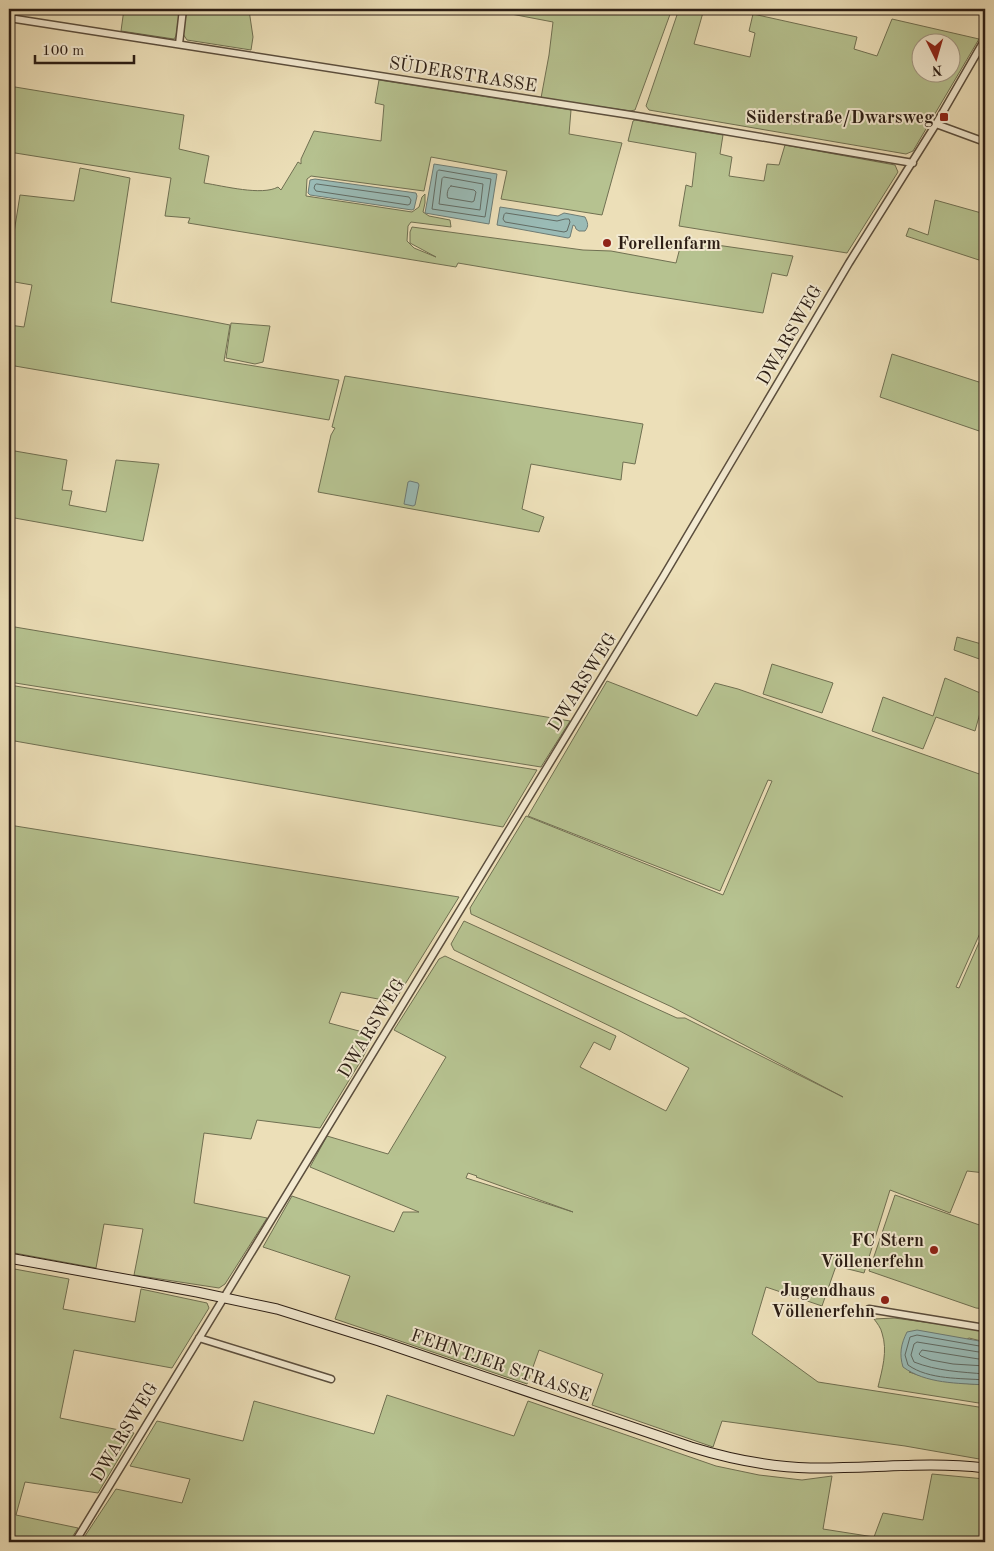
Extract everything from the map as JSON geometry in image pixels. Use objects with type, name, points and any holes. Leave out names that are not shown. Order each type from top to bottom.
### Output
[{"type":"street","points":[[179,44],[183,9]]},
{"type":"street","name":"SÜDERSTRASSE","points":[[9,18],[637,116],[913,163]]},
{"type":"street","name":"DWARSWEG","points":[[75,1542],[663,577],[849,263],[913,163],[985,40]]},
{"type":"street","points":[[936,124],[985,142]]},
{"type":"street","name":"FEHNTJER STRASSE","points":[[9,1258],[224,1297],[278,1309],[663,1438],[729,1458],[773,1465],[810,1468],[913,1464],[985,1468]]},
{"type":"street","points":[[869,1309],[985,1328]]},
{"type":"street","points":[[199,1338],[331,1379]]},
{"type":"green space","points":[[124,9],[180,9],[176,36],[174,39],[121,31]]},
{"type":"green space","points":[[187,9],[250,9],[253,37],[251,50],[187,40],[183,34]]},
{"type":"green space","points":[[485,9],[672,9],[635,110],[630,111],[541,98],[553,22]]},
{"type":"green space","points":[[679,9],[704,9],[694,44],[750,57],[755,33],[749,31],[753,14],[857,37],[854,49],[877,56],[892,19],[949,32],[912,32],[912,82],[954,82],[913,151],[906,154],[649,110],[646,106]]},
{"type":"green space","points":[[962,35],[979,39],[962,68]]},
{"type":"green space","points":[[379,80],[571,110],[569,134],[622,143],[602,215],[501,199],[507,171],[431,157],[424,191],[311,176],[307,179],[306,196],[412,212],[419,207],[425,194],[423,212],[429,216],[450,220],[451,227],[411,222],[408,226],[407,241],[414,248],[436,257],[410,243],[412,227],[583,250],[611,251],[676,263],[682,240],[793,256],[787,276],[772,273],[763,313],[458,263],[456,267],[188,223],[190,218],[165,216],[171,178],[9,152],[9,86],[184,115],[179,149],[209,156],[204,183],[262,191],[278,187],[281,190],[298,162],[301,164],[301,159],[314,131],[381,141],[384,105],[375,103]]},
{"type":"green space","points":[[633,121],[723,135],[720,154],[732,157],[729,176],[764,181],[767,164],[779,165],[785,145],[895,165],[898,172],[847,253],[679,226],[686,185],[692,187],[696,153],[628,141]]},
{"type":"green space","points":[[80,168],[130,178],[111,302],[230,325],[224,361],[339,380],[329,420],[9,365],[9,325],[24,327],[32,285],[9,281],[9,245],[12,245],[20,195],[74,201]]},
{"type":"green space","points":[[935,200],[985,214],[985,262],[906,236],[909,228],[928,235]]},
{"type":"green space","points":[[231,323],[270,326],[263,362],[255,364],[226,358]]},
{"type":"green space","points":[[892,354],[985,384],[985,433],[880,397]]},
{"type":"green space","points":[[345,376],[643,424],[635,464],[623,462],[621,480],[531,464],[522,509],[544,517],[539,532],[318,492],[331,435],[335,428],[332,427]]},
{"type":"green space","points":[[9,450],[67,460],[62,490],[72,491],[69,505],[106,512],[116,460],[159,464],[143,541],[9,517]]},
{"type":"green space","points":[[9,626],[570,721],[541,767],[9,682]]},
{"type":"green space","points":[[957,637],[985,645],[985,661],[954,650]]},
{"type":"green space","points":[[772,664],[833,683],[822,713],[763,694]]},
{"type":"green space","points":[[945,678],[985,695],[975,731],[936,717],[923,749],[872,731],[883,697],[933,716]]},
{"type":"green space","points":[[607,681],[697,716],[715,683],[738,689],[985,776],[985,922],[956,987],[959,988],[985,929],[985,1173],[967,1171],[950,1213],[890,1190],[864,1273],[836,1266],[822,1306],[766,1287],[752,1334],[818,1382],[985,1408],[985,1460],[905,1446],[722,1421],[713,1447],[592,1405],[603,1374],[539,1350],[527,1384],[335,1319],[350,1276],[263,1247],[292,1196],[394,1232],[403,1212],[419,1212],[310,1167],[327,1136],[388,1154],[446,1057],[394,1030],[439,959],[445,956],[616,1036],[610,1050],[594,1042],[580,1067],[666,1111],[689,1068],[618,1030],[454,950],[451,944],[464,921],[677,1018],[685,1018],[843,1097],[672,1007],[471,914],[470,908],[526,816],[723,895],[772,781],[768,780],[720,891],[528,816]],"holes":[[[468,1173],[476,1177],[573,1212],[466,1178]]]},
{"type":"green space","points":[[9,685],[537,770],[503,827],[9,740]]},
{"type":"green space","points":[[9,825],[459,897],[394,1002],[341,992],[329,1023],[374,1035],[362,1059],[320,1128],[257,1120],[251,1139],[204,1133],[194,1203],[267,1218],[225,1284],[219,1288],[134,1275],[143,1229],[104,1224],[96,1268],[9,1252]]},
{"type":"green space","name":"FC Stern Völlenerfehn","points":[[895,1195],[985,1227],[985,1309],[976,1308],[869,1271]]},
{"type":"green space","points":[[9,1268],[69,1279],[63,1309],[135,1322],[141,1289],[207,1303],[209,1308],[172,1368],[74,1350],[60,1418],[134,1433],[98,1493],[25,1482],[16,1515],[78,1528],[69,1542],[9,1542]]},
{"type":"green space","points":[[894,1318],[985,1330],[985,1342],[969,1338],[909,1372],[937,1380],[985,1385],[985,1404],[878,1387],[884,1360],[884,1340],[879,1326],[874,1319]]},
{"type":"green space","points":[[387,1395],[514,1436],[528,1401],[716,1466],[759,1475],[802,1480],[832,1476],[823,1529],[874,1537],[883,1513],[923,1520],[932,1474],[985,1479],[985,1542],[81,1542],[116,1489],[182,1503],[190,1479],[130,1466],[157,1421],[243,1441],[254,1401],[374,1434]]},
{"type":"water","points":[[434,164],[497,174],[489,224],[425,213]]},
{"type":"water","points":[[315,179],[416,193],[414,209],[310,195],[308,193],[310,180]]},
{"type":"water","points":[[500,207],[558,216],[564,213],[585,217],[588,226],[585,231],[579,231],[573,225],[570,237],[568,238],[497,225]]},
{"type":"water","points":[[408,482],[419,485],[415,505],[413,506],[404,504]]},
{"type":"water","points":[[917,1330],[985,1342],[985,1385],[932,1380],[912,1373],[903,1367],[901,1349],[903,1341],[907,1332]]},
{"type":"place","name":"Süderstraße/Dwarsweg","points":[[944,117]]},
{"type":"place","name":"Forellenfarm","points":[[607,243]]},
{"type":"place","name":"FC Stern Völlenerfehn","points":[[934,1250]]},
{"type":"place","name":"Jugendhaus Völlenerfehn","points":[[885,1300]]}]
